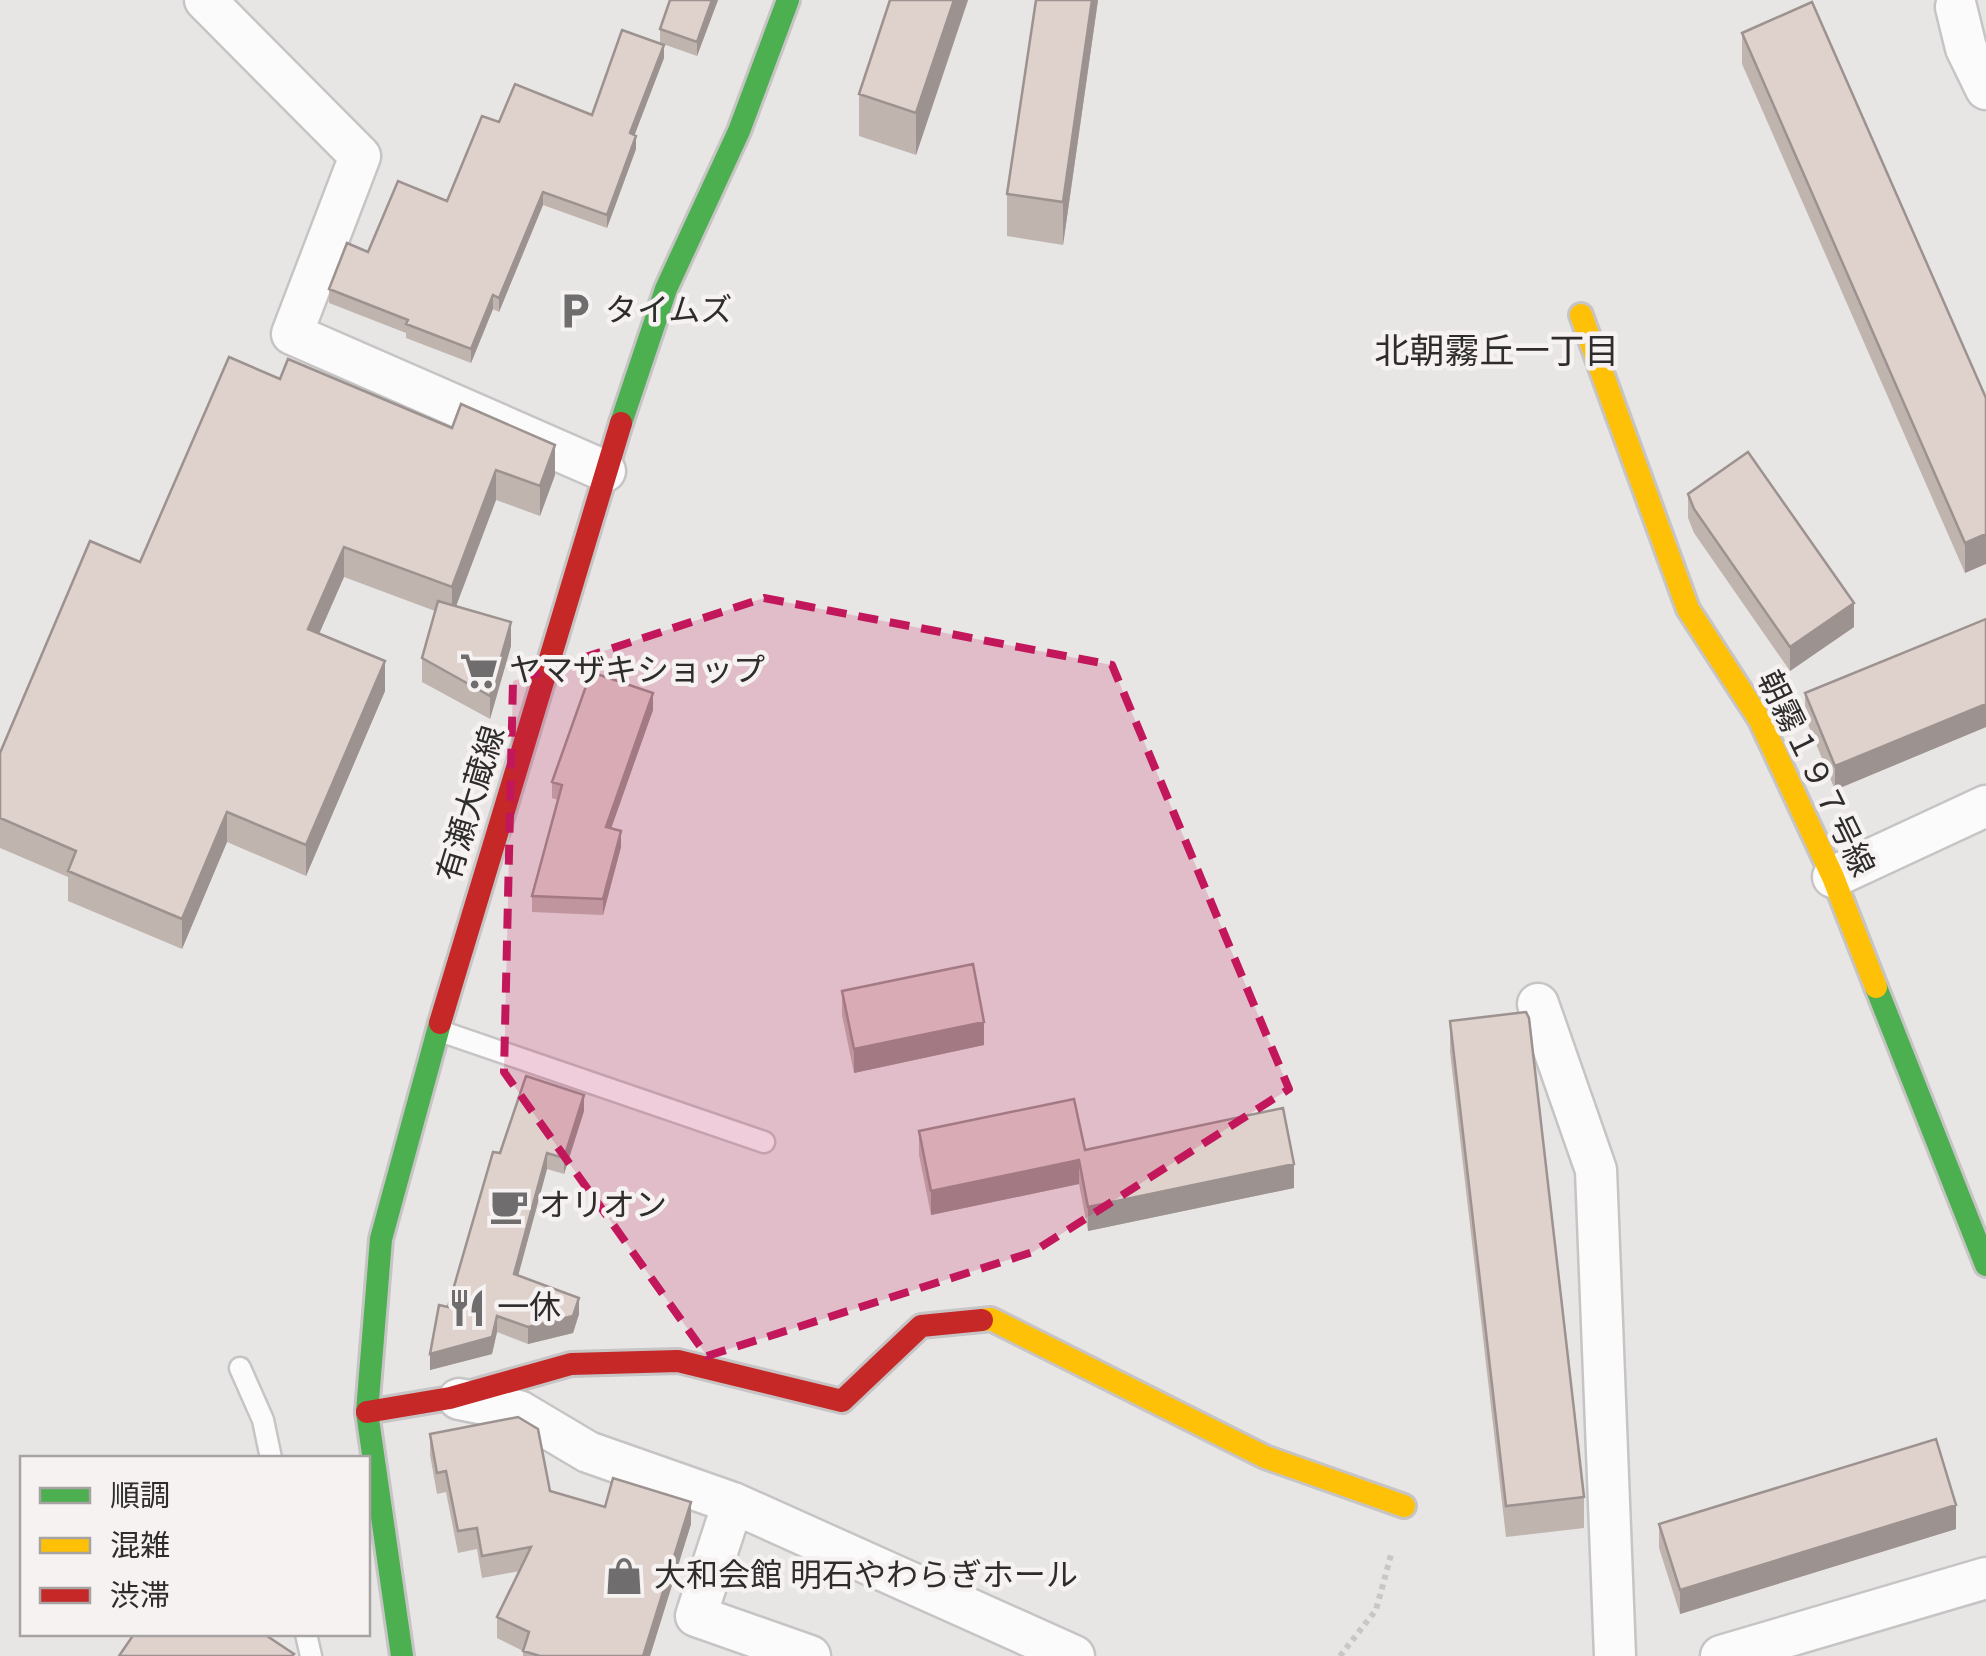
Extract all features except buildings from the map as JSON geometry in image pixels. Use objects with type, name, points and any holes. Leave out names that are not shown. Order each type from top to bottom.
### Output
[{"type":"street","points":[[205,0],[360,156],[292,334],[604,470]]},
{"type":"street","name":"有瀬大蔵線","points":[[402,1656],[367,1412],[381,1238],[604,470],[666,289],[739,130],[788,0]]},
{"type":"street","points":[[1962,2],[1966,48],[1986,89]]},
{"type":"street","name":"朝霧１９７号線","points":[[1581,315],[1688,610],[1760,720],[1832,877],[1986,1264]]},
{"type":"street","points":[[1832,877],[1986,806]]},
{"type":"street","points":[[1538,1004],[1596,1170],[1615,1656]]},
{"type":"street","points":[[367,1412],[450,1398],[570,1364],[678,1360],[842,1401],[921,1326],[991,1319],[1265,1458],[1404,1506]]},
{"type":"street","points":[[450,1398],[519,1411],[588,1452],[733,1502],[1074,1656]]},
{"type":"street","points":[[733,1502],[696,1616],[810,1656]]},
{"type":"street","points":[[1742,1653],[1986,1578]]},
{"type":"lane","points":[[438,1031],[764,1142]]},
{"type":"lane","points":[[240,1368],[264,1420],[271,1456]]},
{"type":"path","points":[[1340,1656],[1376,1610],[1404,1506]]},
{"type":"highlighted area","points":[[764,598],[1112,665],[1289,1089],[1033,1252],[707,1356],[504,1072],[513,681]]},
{"type":"traffic: fast","points":[[621,423],[666,289],[739,131],[788,0]]},
{"type":"traffic: fast","points":[[1876,987],[1986,1265]]},
{"type":"traffic: fast","points":[[402,1656],[367,1412],[381,1239],[440,1023]]},
{"type":"traffic: slow","points":[[1581,315],[1688,609],[1760,720],[1833,877],[1876,987]]},
{"type":"traffic: slow","points":[[982,1320],[991,1319],[1265,1457],[1404,1506]]},
{"type":"traffic: jam","points":[[440,1023],[621,423]]},
{"type":"traffic: jam","points":[[367,1412],[450,1398],[571,1364],[678,1361],[842,1401],[921,1326],[982,1320]]},
{"type":"place","name":"タイムズ","points":[[575,311]]},
{"type":"place","name":"ヤマザキショップ","points":[[479,671]]},
{"type":"place","name":"オリオン","points":[[509,1206]]},
{"type":"place","name":"一休","points":[[467,1308]]},
{"type":"place","name":"大和会館 明石やわらぎホール","points":[[624,1576]]},
{"type":"district","name":"北朝霧丘一丁目","points":[[1497,352]]}]
